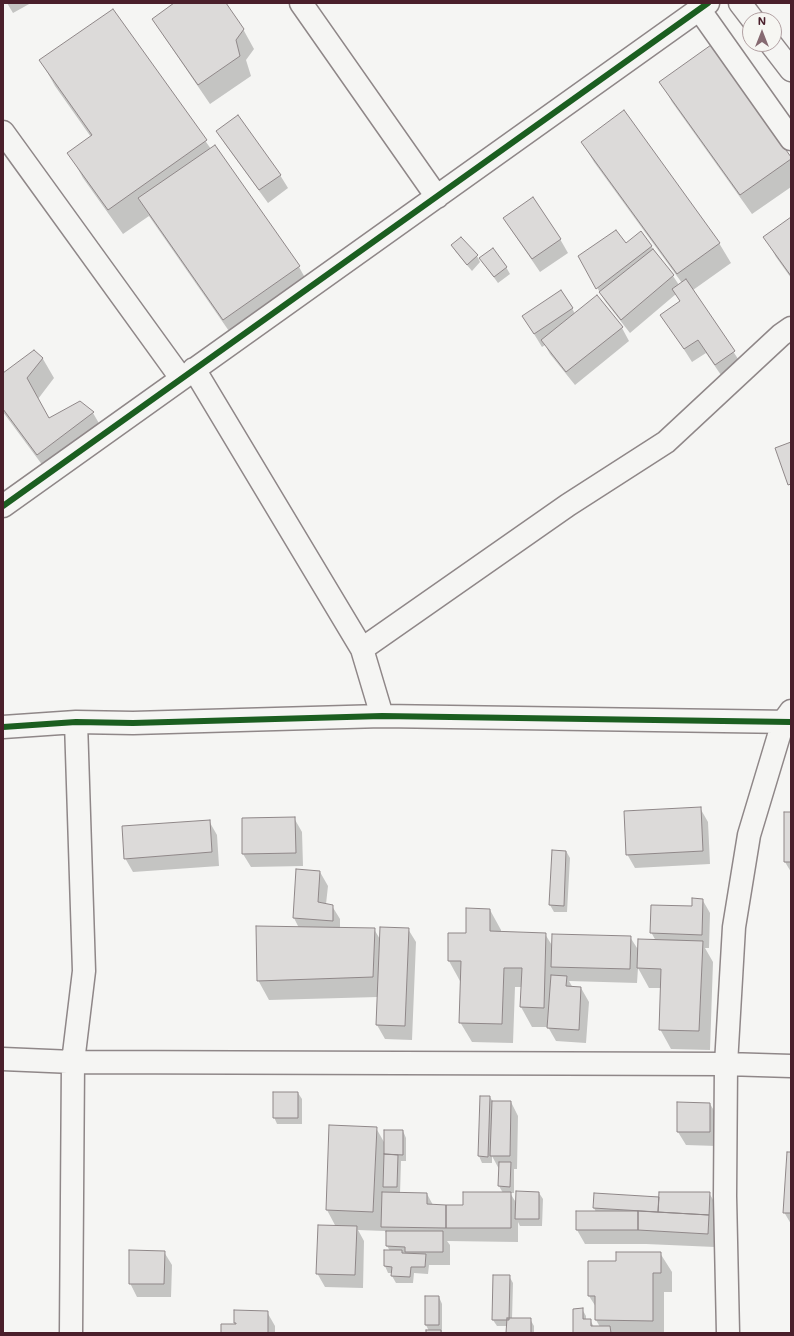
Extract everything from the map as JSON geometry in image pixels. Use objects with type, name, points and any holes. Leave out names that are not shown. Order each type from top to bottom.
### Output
[{"type":"street","points":[[302,3],[437,197]]},
{"type":"street","points":[[740,3],[746,12]]},
{"type":"street","points":[[3,506],[704,6],[791,139]]},
{"type":"street","points":[[777,52],[791,70]]},
{"type":"street","points":[[3,132],[187,374],[362,649],[382,716]]},
{"type":"street","points":[[362,649],[568,505],[666,442],[781,335],[791,328]]},
{"type":"street","points":[[3,727],[76,722],[133,723],[382,716],[788,718],[749,835],[734,927],[726,1064],[725,1196],[728,1333]]},
{"type":"street","points":[[70,1333],[73,1062],[84,971],[76,722]]},
{"type":"street","points":[[3,1059],[73,1062],[726,1064],[791,1066]]},
{"type":"building","points":[[174,3],[226,3],[244,29],[236,40],[240,56],[198,85],[152,19]]},
{"type":"building","points":[[113,9],[207,140],[108,210],[67,153],[92,135],[39,60]]},
{"type":"building","points":[[711,45],[791,157],[791,159],[740,195],[659,82]]},
{"type":"building","points":[[624,110],[720,243],[677,274],[581,142]]},
{"type":"building","points":[[238,115],[281,175],[259,190],[216,131]]},
{"type":"building","points":[[215,145],[300,266],[223,320],[138,198]]},
{"type":"building","points":[[533,197],[561,239],[532,259],[503,218]]},
{"type":"building","points":[[791,217],[791,276],[763,237]]},
{"type":"building","points":[[616,230],[626,243],[641,231],[652,246],[596,289],[578,256]]},
{"type":"building","points":[[461,237],[478,255],[467,265],[451,245]]},
{"type":"building","points":[[493,248],[507,267],[494,277],[479,258]]},
{"type":"building","points":[[653,249],[674,275],[621,320],[599,292]]},
{"type":"building","points":[[686,279],[735,351],[715,365],[698,340],[684,349],[660,315],[680,301],[672,289]]},
{"type":"building","points":[[561,290],[573,308],[534,334],[522,316]]},
{"type":"building","points":[[597,295],[623,327],[566,372],[541,340]]},
{"type":"building","points":[[34,350],[43,358],[27,378],[49,418],[80,401],[94,412],[37,455],[3,409],[3,373]]},
{"type":"building","points":[[791,442],[791,484],[788,485],[775,448]]},
{"type":"building","points":[[701,807],[703,851],[626,855],[624,811]]},
{"type":"building","points":[[784,812],[791,812],[791,862],[784,862]]},
{"type":"building","points":[[295,817],[296,853],[242,854],[242,818]]},
{"type":"building","points":[[210,820],[212,852],[124,859],[122,826]]},
{"type":"building","points":[[552,850],[566,851],[564,906],[549,905]]},
{"type":"building","points":[[296,869],[320,871],[318,902],[333,905],[333,921],[293,918]]},
{"type":"building","points":[[692,898],[703,899],[702,935],[650,933],[651,905],[692,906]]},
{"type":"building","points":[[466,908],[490,909],[490,931],[546,933],[544,1008],[520,1007],[522,968],[504,968],[502,1024],[459,1023],[461,961],[448,961],[448,933],[466,933]]},
{"type":"building","points":[[256,926],[375,928],[373,977],[257,981]]},
{"type":"building","points":[[380,927],[409,928],[405,1026],[376,1025]]},
{"type":"building","points":[[552,934],[631,936],[630,969],[551,967]]},
{"type":"building","points":[[638,939],[703,941],[699,1031],[659,1030],[661,969],[637,968]]},
{"type":"building","points":[[551,975],[567,976],[566,986],[581,987],[579,1030],[547,1028]]},
{"type":"building","points":[[273,1092],[298,1092],[298,1118],[273,1118]]},
{"type":"building","points":[[480,1096],[490,1096],[488,1157],[478,1156]]},
{"type":"building","points":[[492,1101],[511,1101],[510,1156],[490,1156]]},
{"type":"building","points":[[677,1102],[710,1103],[710,1132],[677,1132]]},
{"type":"building","points":[[329,1125],[377,1127],[373,1212],[326,1210]]},
{"type":"building","points":[[384,1130],[403,1130],[403,1155],[384,1154]]},
{"type":"building","points":[[787,1152],[791,1152],[791,1213],[783,1213]]},
{"type":"building","points":[[384,1154],[398,1155],[397,1187],[383,1187]]},
{"type":"building","points":[[499,1162],[511,1162],[510,1187],[498,1186]]},
{"type":"building","points":[[516,1191],[539,1192],[539,1219],[515,1219]]},
{"type":"building","points":[[382,1192],[427,1193],[427,1204],[446,1205],[446,1228],[381,1227]]},
{"type":"building","points":[[463,1192],[511,1192],[511,1228],[446,1228],[446,1205],[463,1205]]},
{"type":"building","points":[[659,1192],[710,1192],[709,1215],[658,1212]]},
{"type":"building","points":[[594,1193],[659,1197],[658,1212],[593,1208]]},
{"type":"building","points":[[576,1211],[638,1211],[638,1230],[576,1230]]},
{"type":"building","points":[[638,1211],[709,1215],[708,1234],[638,1230]]},
{"type":"building","points":[[318,1225],[357,1226],[355,1275],[316,1274]]},
{"type":"building","points":[[386,1231],[443,1231],[443,1252],[405,1252],[405,1247],[386,1246]]},
{"type":"building","points":[[129,1250],[165,1251],[164,1284],[129,1284]]},
{"type":"building","points":[[384,1250],[402,1250],[402,1253],[426,1254],[425,1267],[411,1267],[410,1277],[391,1276],[392,1267],[384,1266]]},
{"type":"building","points":[[616,1252],[661,1252],[661,1273],[653,1273],[653,1321],[595,1320],[595,1296],[588,1296],[588,1261],[616,1261]]},
{"type":"building","points":[[493,1275],[510,1275],[509,1320],[492,1320]]},
{"type":"building","points":[[425,1296],[439,1296],[439,1325],[425,1325]]},
{"type":"building","points":[[583,1308],[583,1319],[591,1319],[591,1326],[610,1326],[611,1333],[573,1333],[573,1309]]},
{"type":"building","points":[[234,1310],[268,1311],[268,1333],[221,1333],[221,1324],[236,1324],[234,1323]]},
{"type":"building","points":[[507,1318],[531,1318],[531,1333],[506,1333]]},
{"type":"building","points":[[426,1330],[441,1330],[441,1333],[426,1333]]},
{"type":"cycle path","points":[[3,506],[708,3]]},
{"type":"cycle path","points":[[3,727],[76,722],[133,723],[382,716],[791,722]]}]
